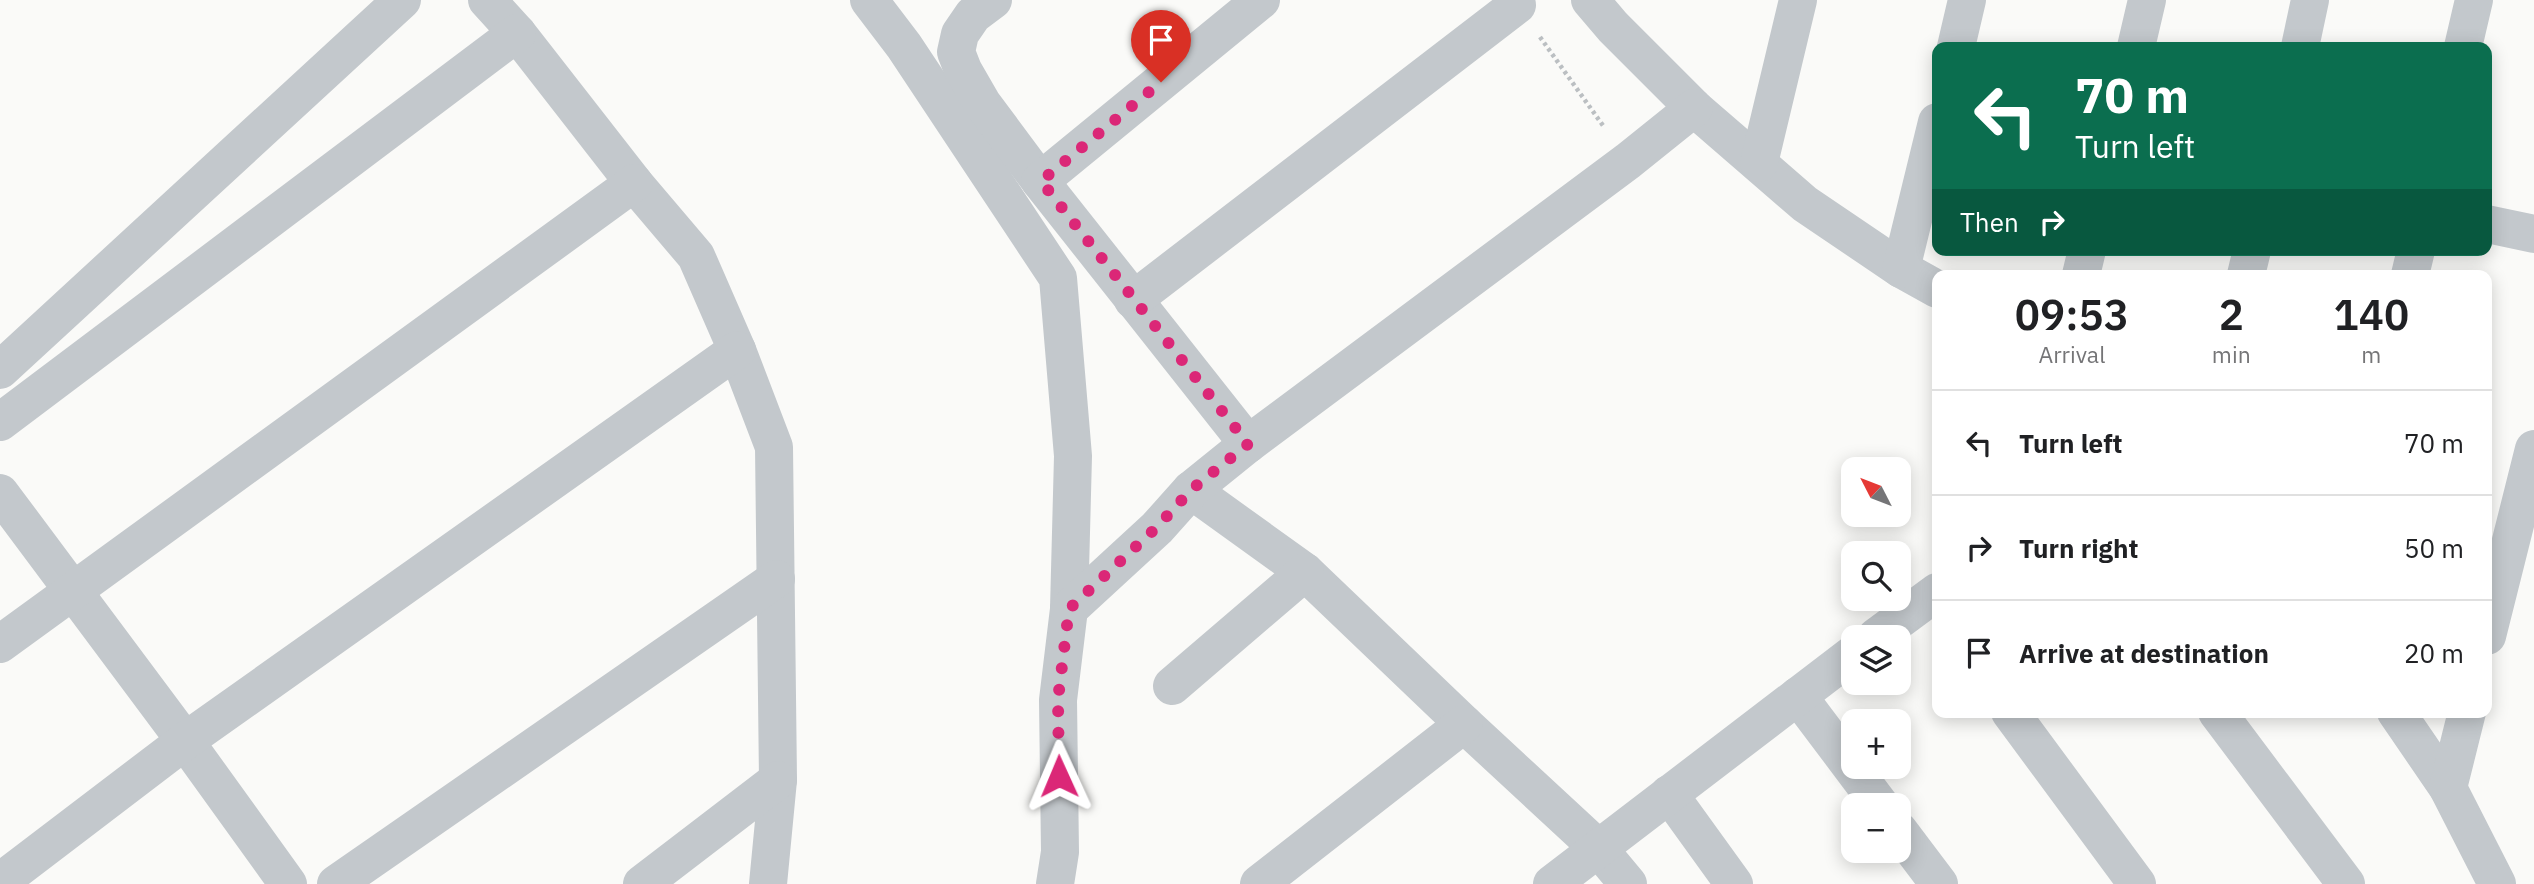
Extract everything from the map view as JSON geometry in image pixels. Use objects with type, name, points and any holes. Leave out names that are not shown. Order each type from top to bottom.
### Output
[{"type":"street","points":[[0,370],[402,0]]},
{"type":"street","points":[[487,0],[517,33],[634,183],[696,256],[737,350],[774,447],[778,780],[768,884]]},
{"type":"street","points":[[869,0],[904,46],[1058,278],[1073,456],[1069,609],[1058,699],[1060,852],[1055,884]]},
{"type":"street","points":[[993,0],[973,15],[960,34],[957,52],[963,70],[982,103],[1041,181],[1248,444]]},
{"type":"street","points":[[1041,181],[1261,0]]},
{"type":"street","points":[[1759,163],[1798,0]]},
{"type":"street","points":[[1957,42],[1967,0]]},
{"type":"street","points":[[2137,42],[2147,0]]},
{"type":"street","points":[[2301,42],[2311,0]]},
{"type":"street","points":[[2464,42],[2474,0]]},
{"type":"street","points":[[1133,300],[1515,3]]},
{"type":"street","points":[[1607,9],[1694,108],[1805,204],[1901,269],[1932,286]]},
{"type":"street","points":[[0,422],[517,33]]},
{"type":"street","points":[[1069,609],[1157,527],[1191,490],[1248,444],[1628,161],[1694,108]]},
{"type":"street","points":[[1901,269],[1932,142]]},
{"type":"street","points":[[0,644],[634,183]]},
{"type":"street","points":[[2492,225],[2534,234]]},
{"type":"street","points":[[0,882],[185,741],[737,350]]},
{"type":"street","points":[[2492,616],[2534,449]]},
{"type":"street","points":[[1191,490],[1305,572],[1598,848],[1628,884]]},
{"type":"street","points":[[0,493],[288,884]]},
{"type":"street","points":[[1172,686],[1305,572]]},
{"type":"street","points":[[335,884],[776,579]]},
{"type":"street","points":[[1896,625],[1932,603]]},
{"type":"street","points":[[1552,884],[1841,663]]},
{"type":"street","points":[[1798,696],[1871,793]]},
{"type":"street","points":[[2014,718],[2137,884]]},
{"type":"street","points":[[2222,718],[2346,884]]},
{"type":"street","points":[[2400,718],[2448,788],[2497,884]]},
{"type":"street","points":[[2448,788],[2466,718]]},
{"type":"street","points":[[1259,884],[1464,724]]},
{"type":"street","points":[[642,884],[778,780]]},
{"type":"street","points":[[1669,794],[1734,884]]},
{"type":"street","points":[[1911,847],[1939,884]]},
{"type":"path","points":[[1515,3],[1628,161]]},
{"type":"route","points":[[1059,776],[1058,699],[1069,609],[1157,527],[1191,490],[1248,444],[1041,181],[1161,82]]}]
